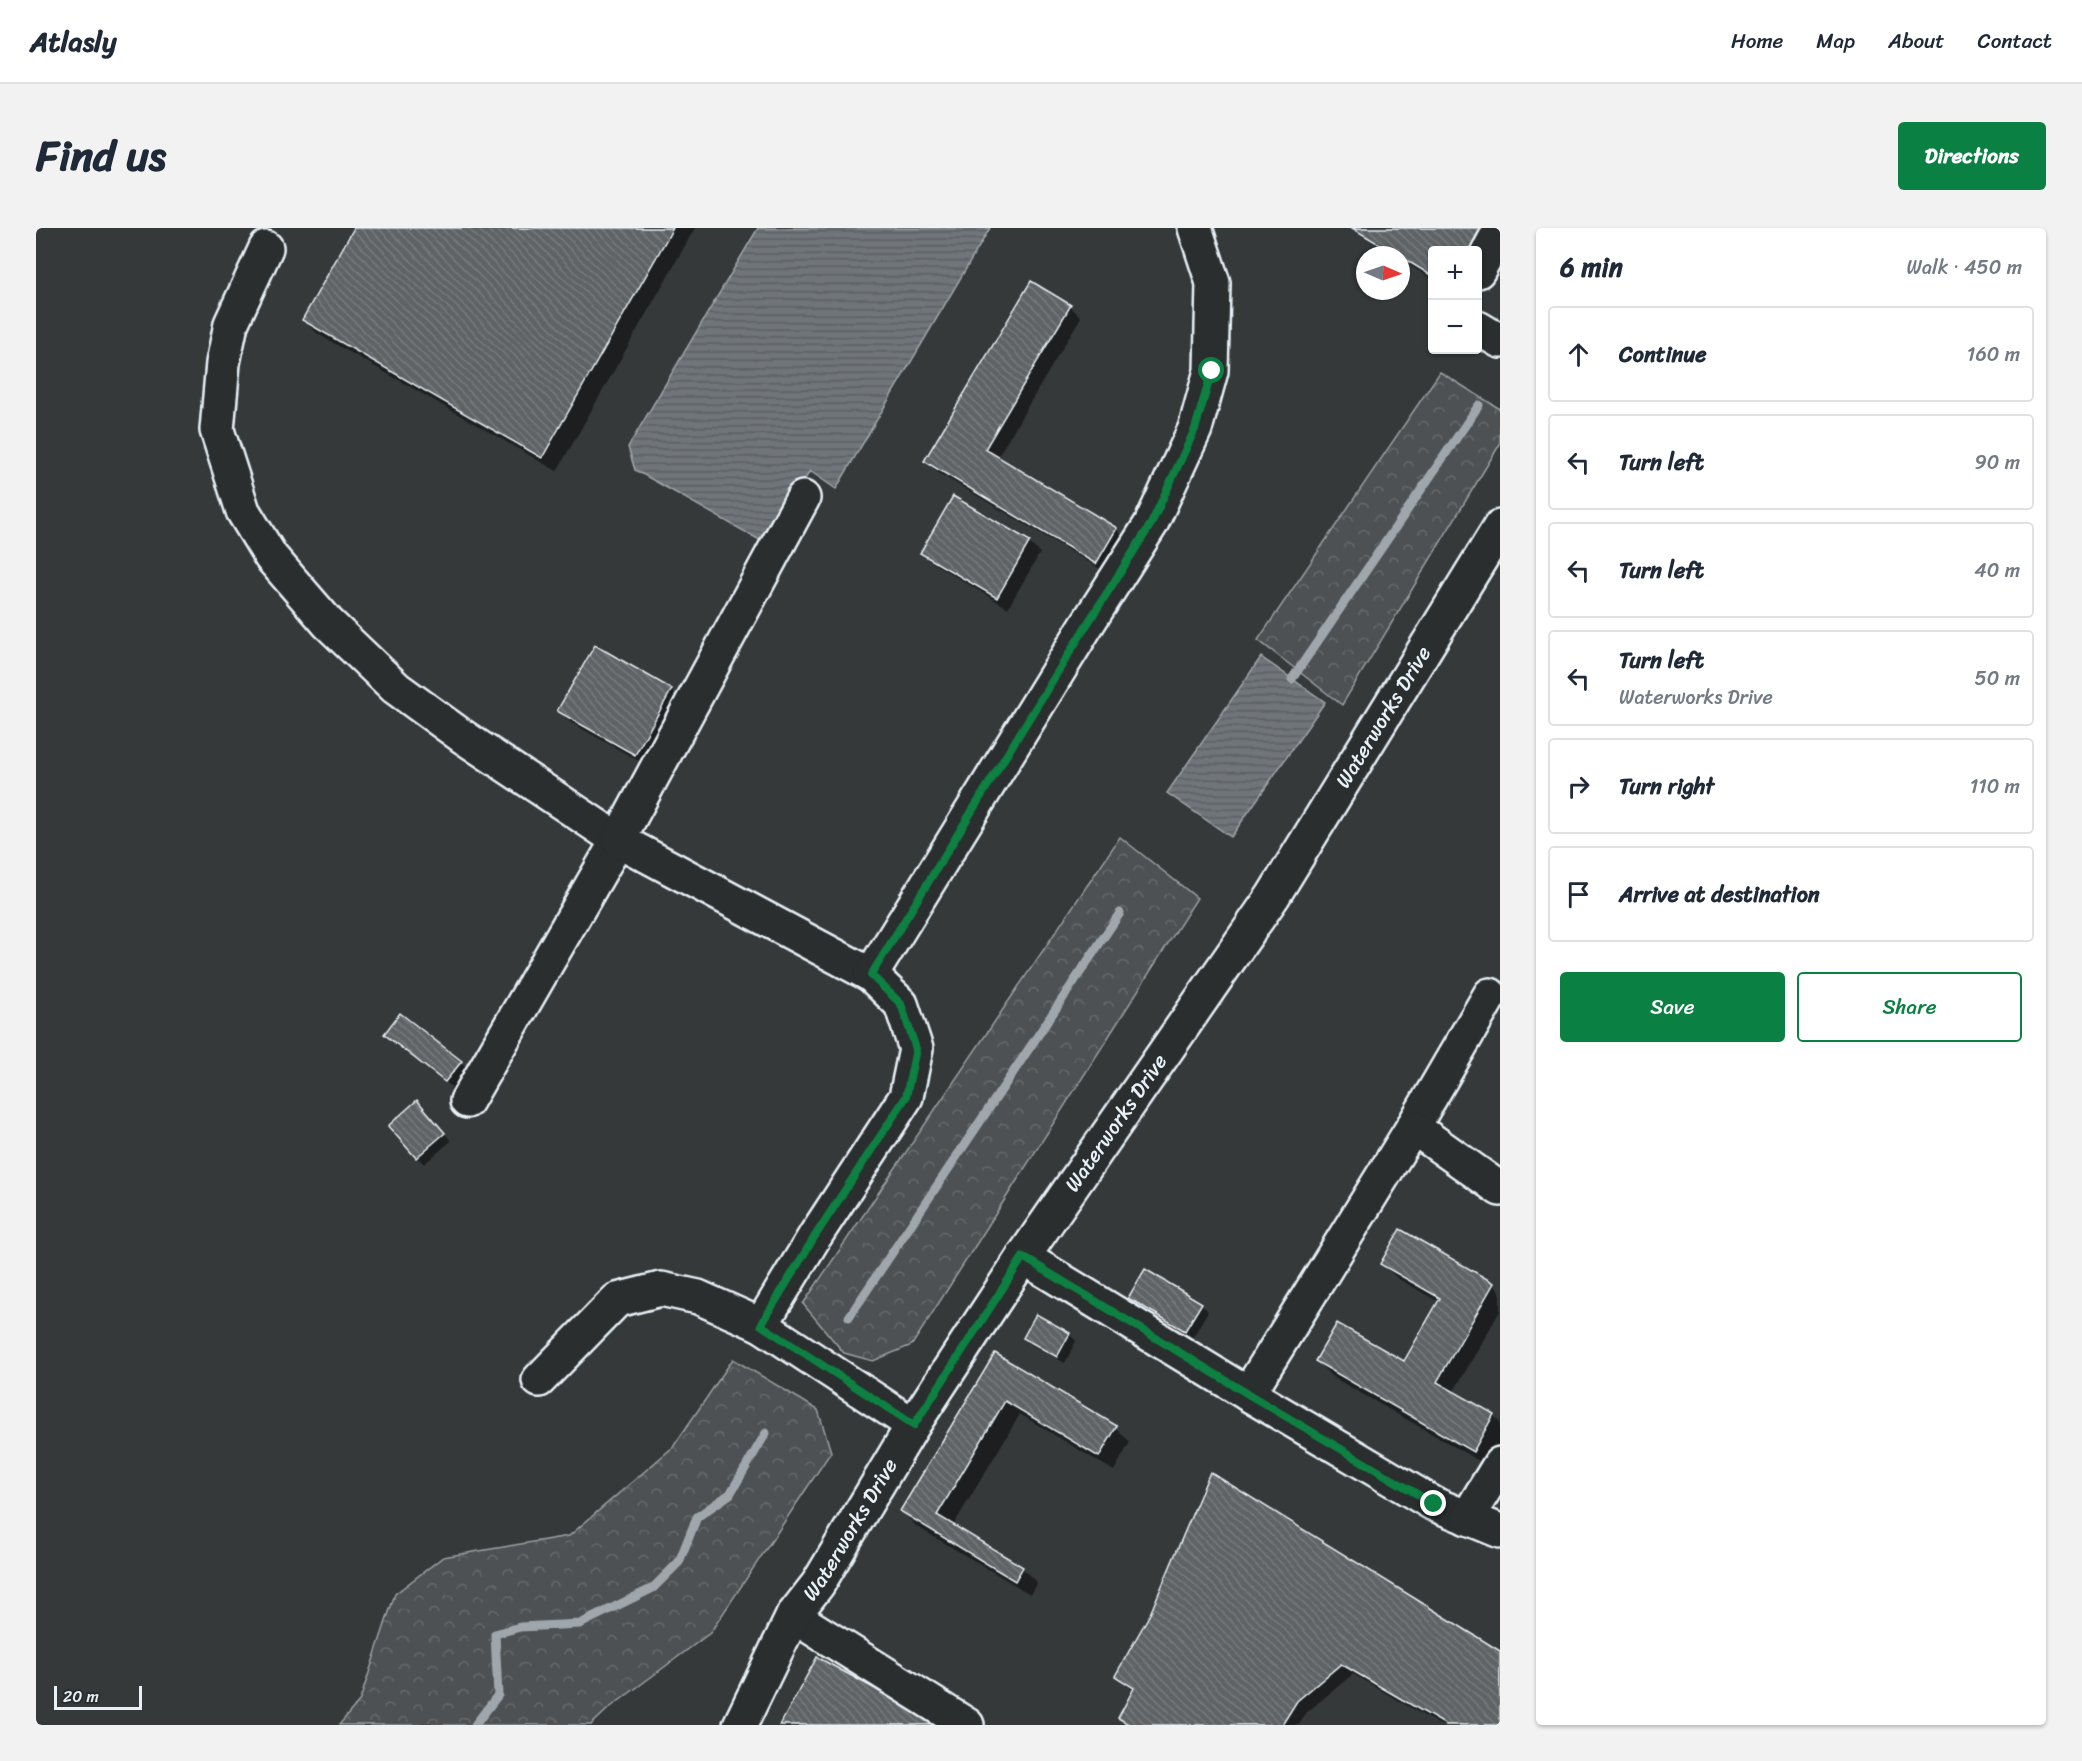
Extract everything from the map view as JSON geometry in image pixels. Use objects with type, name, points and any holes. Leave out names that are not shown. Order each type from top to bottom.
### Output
[{"type":"lane","points":[[871,975],[1151,524],[1195,429],[1212,371],[1213,317],[1213,283],[1195,228]]},
{"type":"lane","points":[[1482,264],[1500,230]]},
{"type":"lane","points":[[266,248],[231,324],[223,363],[216,430],[243,511],[271,557],[328,623],[396,688],[462,736],[618,840],[871,975],[901,1004],[916,1049],[906,1097],[815,1236],[761,1325]]},
{"type":"lane","points":[[1482,330],[1500,341]]},
{"type":"lane","points":[[466,1101],[618,840],[803,498]]},
{"type":"lane","name":"Waterworks Drive","points":[[741,1725],[793,1616],[818,1584],[914,1425],[1023,1257],[1273,896],[1500,527]]},
{"type":"lane","points":[[1248,1394],[1413,1127],[1490,995]]},
{"type":"lane","points":[[1413,1127],[1500,1189]]},
{"type":"lane","points":[[1023,1257],[1434,1504],[1500,1531]]},
{"type":"lane","points":[[539,1380],[616,1300],[662,1289],[698,1297],[761,1325],[914,1425]]},
{"type":"lane","points":[[1467,1518],[1500,1464]]},
{"type":"lane","points":[[793,1616],[967,1725]]},
{"type":"green space","points":[[1440,372],[1500,409],[1500,444],[1342,705],[1258,640]]},
{"type":"green space","points":[[1120,837],[1197,898],[912,1345],[873,1361],[844,1353],[803,1304]]},
{"type":"green space","points":[[733,1359],[818,1410],[831,1452],[710,1633],[608,1709],[591,1725],[339,1725],[360,1700],[395,1594],[443,1557],[569,1536],[673,1447]]},
{"type":"shaded area","points":[[758,228],[990,228],[836,489],[810,471],[765,543],[635,470],[628,447]]},
{"type":"shaded area","points":[[1261,657],[1325,702],[1231,837],[1167,793]]},
{"type":"building","points":[[354,228],[673,228],[542,458],[302,320]]},
{"type":"building","points":[[1352,228],[1480,228],[1484,230],[1474,246],[1428,246],[1428,274],[1410,263],[1410,246],[1382,246]]},
{"type":"building","points":[[1031,281],[1071,305],[985,449],[1117,528],[1096,564],[924,461]]},
{"type":"building","points":[[953,496],[1030,541],[997,598],[920,553]]},
{"type":"building","points":[[595,645],[672,689],[635,755],[557,711]]},
{"type":"building","points":[[400,1013],[462,1061],[445,1082],[384,1034]]},
{"type":"building","points":[[417,1100],[445,1133],[416,1158],[388,1126]]},
{"type":"building","points":[[1400,1229],[1494,1283],[1437,1382],[1494,1414],[1473,1452],[1315,1361],[1337,1323],[1404,1361],[1440,1298],[1380,1264]]},
{"type":"building","points":[[1145,1269],[1202,1303],[1185,1331],[1128,1298]]},
{"type":"building","points":[[1036,1314],[1070,1333],[1057,1357],[1023,1338]]},
{"type":"building","points":[[995,1353],[1117,1426],[1099,1457],[1005,1401],[937,1515],[1023,1567],[1015,1581],[900,1511]]},
{"type":"building","points":[[1210,1472],[1500,1651],[1500,1725],[1446,1725],[1341,1664],[1297,1701],[1282,1725],[1130,1725],[1118,1718],[1134,1688],[1115,1676],[1150,1614]]},
{"type":"building","points":[[817,1657],[941,1725],[780,1725]]},
{"type":"waterway","points":[[1292,679],[1479,405]]},
{"type":"waterway","points":[[849,1317],[1120,913]]},
{"type":"waterway","points":[[475,1725],[498,1695],[495,1634],[520,1627],[580,1624],[653,1588],[679,1562],[697,1517],[730,1494],[766,1433]]},
{"type":"route","points":[[1212,371],[1195,429],[1151,524],[871,975],[901,1004],[916,1049],[906,1097],[815,1236],[761,1325],[914,1425],[1023,1257],[1434,1504]]}]
